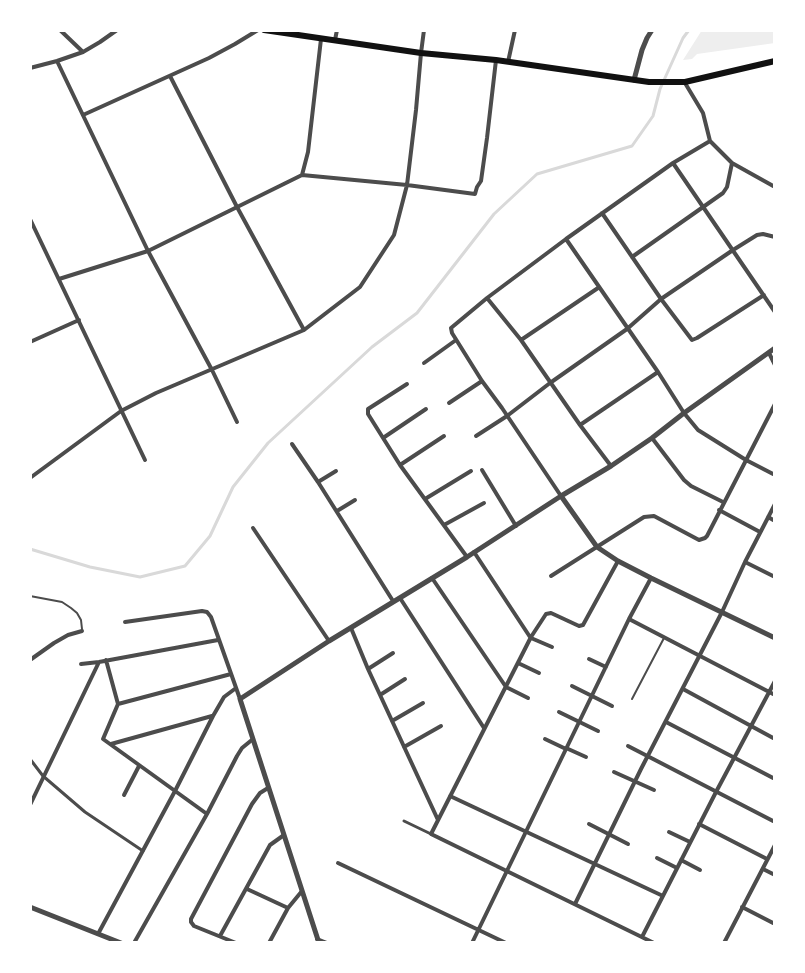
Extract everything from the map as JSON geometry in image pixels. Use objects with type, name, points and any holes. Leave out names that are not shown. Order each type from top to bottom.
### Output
[{"type":"main road","points":[[264,30],[649,82],[685,82],[775,61]]},
{"type":"street","points":[[60,30],[83,52]]},
{"type":"street","points":[[30,68],[83,52],[117,30]]},
{"type":"street","points":[[83,115],[170,76],[258,30]]},
{"type":"street","points":[[335,41],[337,30]]},
{"type":"street","points":[[31,476],[121,411],[156,393],[304,330],[360,287],[394,235],[407,185],[424,30]]},
{"type":"street","points":[[508,62],[514,30]]},
{"type":"street","points":[[634,80],[642,50],[652,30]]},
{"type":"street","points":[[302,175],[308,152],[321,39]]},
{"type":"street","points":[[59,279],[148,251],[302,175],[475,194],[483,170],[495,60]]},
{"type":"street","points":[[57,61],[148,251],[212,370],[237,422]]},
{"type":"street","points":[[170,76],[237,207],[304,330]]},
{"type":"street","points":[[685,82],[703,113],[710,141],[732,163],[775,187]]},
{"type":"street","points":[[710,141],[673,163],[566,239],[452,326],[452,333],[482,381],[597,547],[651,578],[775,638]]},
{"type":"street","points":[[673,163],[775,312]]},
{"type":"street","points":[[632,257],[723,193],[728,187],[732,163]]},
{"type":"street","points":[[602,213],[690,339],[694,340],[764,295]]},
{"type":"street","points":[[30,219],[145,460]]},
{"type":"street","points":[[476,436],[627,329],[661,299],[733,250],[757,235],[775,237]]},
{"type":"street","points":[[566,239],[684,413],[703,434],[775,475]]},
{"type":"street","points":[[521,340],[598,288]]},
{"type":"street","points":[[487,298],[521,340],[610,465]]},
{"type":"street","points":[[30,342],[79,320]]},
{"type":"street","points":[[424,363],[456,340]]},
{"type":"street","points":[[240,699],[328,641],[467,557],[652,438],[775,348]]},
{"type":"street","points":[[769,353],[775,365]]},
{"type":"street","points":[[580,425],[658,372]]},
{"type":"street","points":[[449,403],[482,381]]},
{"type":"street","points":[[407,384],[368,409],[368,414],[400,465],[467,557]]},
{"type":"street","points":[[551,576],[644,517],[654,516],[699,540],[705,538],[775,404]]},
{"type":"street","points":[[383,438],[426,409]]},
{"type":"street","points":[[400,465],[444,436]]},
{"type":"street","points":[[652,438],[690,486],[723,502]]},
{"type":"street","points":[[292,444],[393,601]]},
{"type":"street","points":[[482,470],[516,526]]},
{"type":"street","points":[[318,483],[336,471]]},
{"type":"street","points":[[425,499],[471,471]]},
{"type":"street","points":[[337,511],[355,500]]},
{"type":"street","points":[[444,525],[484,503]]},
{"type":"street","points":[[575,904],[634,781],[683,689],[775,504]]},
{"type":"street","points":[[719,510],[760,532]]},
{"type":"street","points":[[768,517],[775,521]]},
{"type":"street","points":[[253,528],[328,641]]},
{"type":"street","points":[[474,552],[531,638],[552,647]]},
{"type":"street","points":[[431,834],[531,638],[546,614],[551,613],[579,626],[583,625],[618,561]]},
{"type":"street","points":[[745,562],[775,577]]},
{"type":"street","points":[[432,578],[506,687],[528,698]]},
{"type":"street","points":[[472,943],[651,578]]},
{"type":"street","points":[[400,597],[484,728]]},
{"type":"street","points":[[125,622],[202,611],[207,612],[211,617],[240,699],[318,941],[327,943]]},
{"type":"street","points":[[629,619],[775,695]]},
{"type":"street","points":[[351,627],[438,820]]},
{"type":"street","points":[[30,660],[68,635],[82,631]]},
{"type":"street","points":[[81,664],[218,640]]},
{"type":"street","points":[[368,669],[393,653]]},
{"type":"street","points":[[589,659],[606,667]]},
{"type":"street","points":[[106,660],[118,704],[103,739],[207,814]]},
{"type":"street","points":[[30,804],[99,662]]},
{"type":"street","points":[[518,663],[539,673]]},
{"type":"street","points":[[118,704],[231,674]]},
{"type":"street","points":[[380,695],[405,679]]},
{"type":"street","points":[[642,937],[775,681]]},
{"type":"street","points":[[572,686],[612,706]]},
{"type":"street","points":[[98,934],[213,716],[224,697],[236,688]]},
{"type":"street","points":[[683,689],[775,739]]},
{"type":"street","points":[[392,721],[423,703]]},
{"type":"street","points":[[559,712],[598,731]]},
{"type":"street","points":[[111,744],[213,716]]},
{"type":"street","points":[[666,722],[775,779]]},
{"type":"street","points":[[404,747],[441,726]]},
{"type":"street","points":[[134,943],[237,756],[242,748],[253,739]]},
{"type":"street","points":[[545,739],[586,757]]},
{"type":"street","points":[[628,746],[775,822]]},
{"type":"street","points":[[30,759],[43,776],[85,812],[143,851]]},
{"type":"street","points":[[124,795],[139,766]]},
{"type":"street","points":[[614,772],[654,790]]},
{"type":"street","points":[[236,943],[194,926],[191,920],[252,804],[268,788]]},
{"type":"street","points":[[450,796],[663,896]]},
{"type":"street","points":[[404,820],[654,943]]},
{"type":"street","points":[[589,824],[628,844]]},
{"type":"street","points":[[699,824],[768,859]]},
{"type":"street","points":[[669,832],[690,842]]},
{"type":"street","points":[[220,936],[270,845],[284,836]]},
{"type":"street","points":[[724,943],[775,845]]},
{"type":"street","points":[[657,858],[677,868]]},
{"type":"street","points":[[681,861],[700,870]]},
{"type":"street","points":[[338,863],[506,943]]},
{"type":"street","points":[[763,869],[775,875]]},
{"type":"street","points":[[247,889],[288,908]]},
{"type":"street","points":[[269,943],[288,908],[302,891]]},
{"type":"street","points":[[30,907],[121,943]]},
{"type":"street","points":[[742,907],[775,924]]},
{"type":"lane","points":[[30,596],[62,602],[72,608],[81,620],[82,631]]},
{"type":"lane","points":[[632,699],[664,638]]},
{"type":"shaded area","points":[[702,30],[775,30],[775,43],[697,54],[692,59],[683,60]]},
{"type":"waterway","points":[[30,549],[90,567],[140,577],[185,566],[210,536],[233,487],[268,443],[372,347],[417,313],[494,214],[537,174],[632,146],[653,116],[660,89],[683,38],[689,30]]}]
